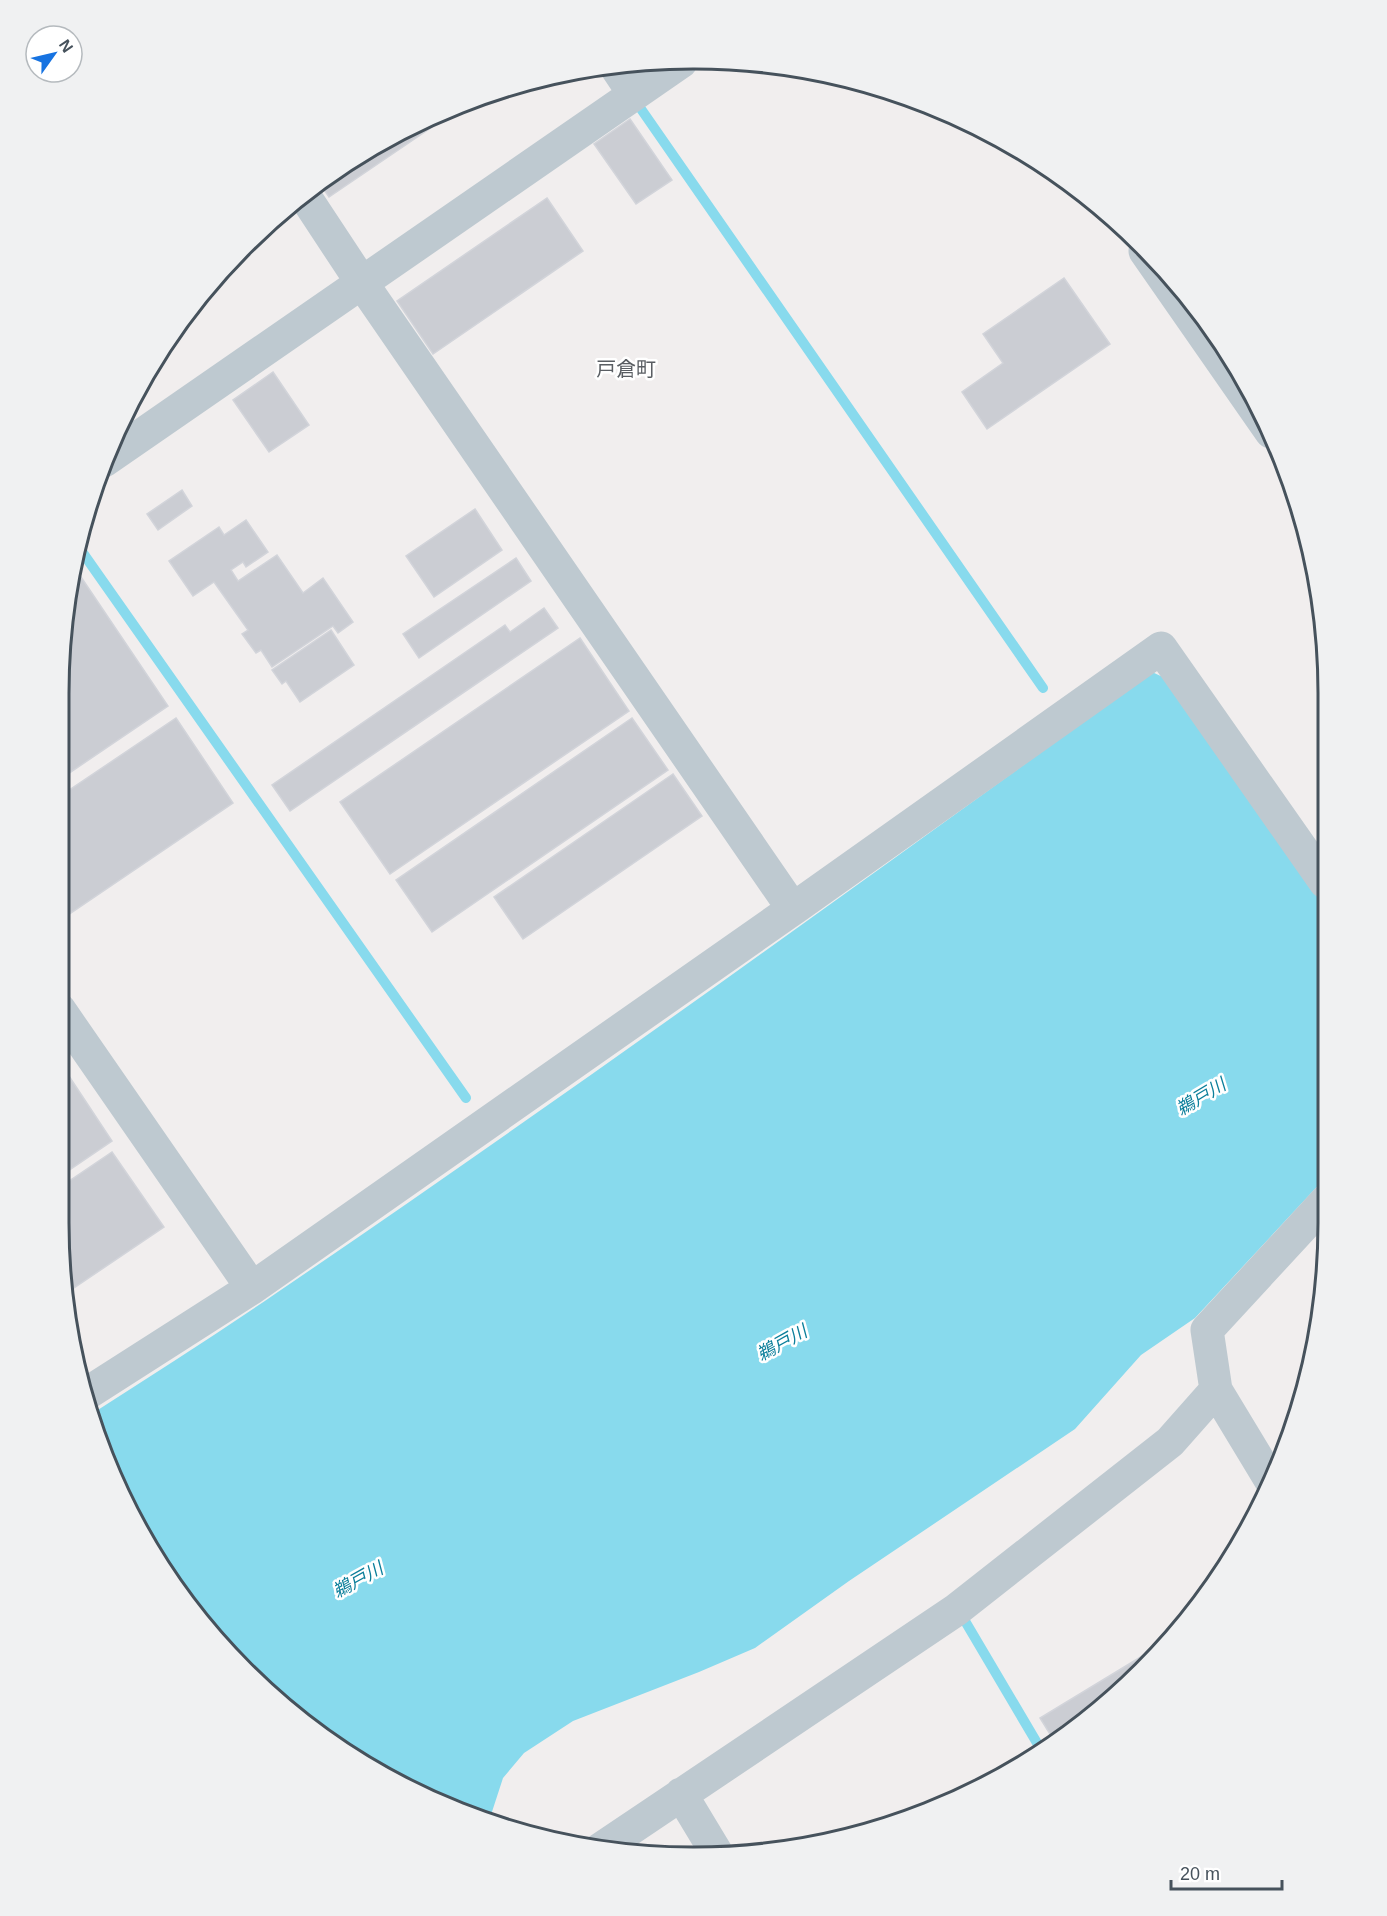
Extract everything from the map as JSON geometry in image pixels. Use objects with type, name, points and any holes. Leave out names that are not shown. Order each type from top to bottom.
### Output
[{"type":"street","points":[[119,451],[670,70]]},
{"type":"street","points":[[620,73],[634,94]]},
{"type":"street","points":[[308,202],[793,909]]},
{"type":"street","points":[[1184,307],[1222,362]]},
{"type":"street","points":[[92,1390],[252,1288],[1161,648],[1318,872]]},
{"type":"street","points":[[69,1025],[252,1288]]},
{"type":"street","points":[[1265,1472],[1216,1390],[1207,1330],[1318,1210]]},
{"type":"street","points":[[611,1842],[956,1610],[1170,1442],[1216,1390]]},
{"type":"street","points":[[681,1794],[713,1847]]},
{"type":"water","name":"鵜戸川","points":[[1152,672],[1165,678],[1318,891],[1318,1186],[1195,1318],[1141,1355],[1075,1429],[849,1581],[755,1648],[573,1721],[524,1753],[503,1778],[491,1813],[417,1783],[347,1742],[313,1718],[252,1664],[224,1634],[198,1603],[153,1535],[133,1499],[98,1410],[252,1310],[386,1218],[825,908]]},
{"type":"building","points":[[630,119],[672,180],[636,204],[594,144]]},
{"type":"building","points":[[434,126],[329,197],[324,190],[347,174],[417,133]]},
{"type":"building","points":[[547,198],[583,251],[433,354],[397,301]]},
{"type":"building","points":[[1064,278],[1110,344],[987,429],[962,392],[1003,363],[983,334]]},
{"type":"building","points":[[273,372],[309,425],[269,452],[233,400]]},
{"type":"building","points":[[182,490],[192,506],[158,530],[147,514]]},
{"type":"building","points":[[475,509],[502,550],[434,597],[406,556]]},
{"type":"building","points":[[246,520],[268,552],[246,567],[243,562],[231,570],[238,581],[277,555],[303,593],[323,578],[353,622],[338,633],[333,626],[272,667],[261,650],[256,653],[242,634],[248,630],[214,582],[193,596],[169,561],[219,527],[224,535]]},
{"type":"building","points":[[516,558],[531,581],[419,658],[403,634]]},
{"type":"building","points":[[80,578],[168,706],[69,773],[70,653]]},
{"type":"building","points":[[544,608],[558,628],[290,811],[272,785],[505,625],[510,632]]},
{"type":"building","points":[[331,630],[354,665],[300,702],[286,681],[282,684],[272,670]]},
{"type":"building","points":[[580,638],[629,711],[390,874],[340,802]]},
{"type":"building","points":[[176,718],[233,803],[69,914],[69,790]]},
{"type":"building","points":[[632,718],[668,770],[432,932],[396,880]]},
{"type":"building","points":[[673,774],[702,816],[523,939],[494,897]]},
{"type":"building","points":[[69,1076],[112,1141],[69,1170]]},
{"type":"building","points":[[112,1152],[164,1227],[73,1289],[70,1263],[69,1181]]},
{"type":"building","points":[[1143,1656],[1105,1692],[1050,1735],[1040,1718]]},
{"type":"waterway","points":[[641,109],[1043,688]]},
{"type":"waterway","points":[[85,556],[466,1098]]},
{"type":"waterway","points":[[965,1621],[1037,1744]]},
{"type":"district","name":"戸倉町","points":[[626,369]]}]
